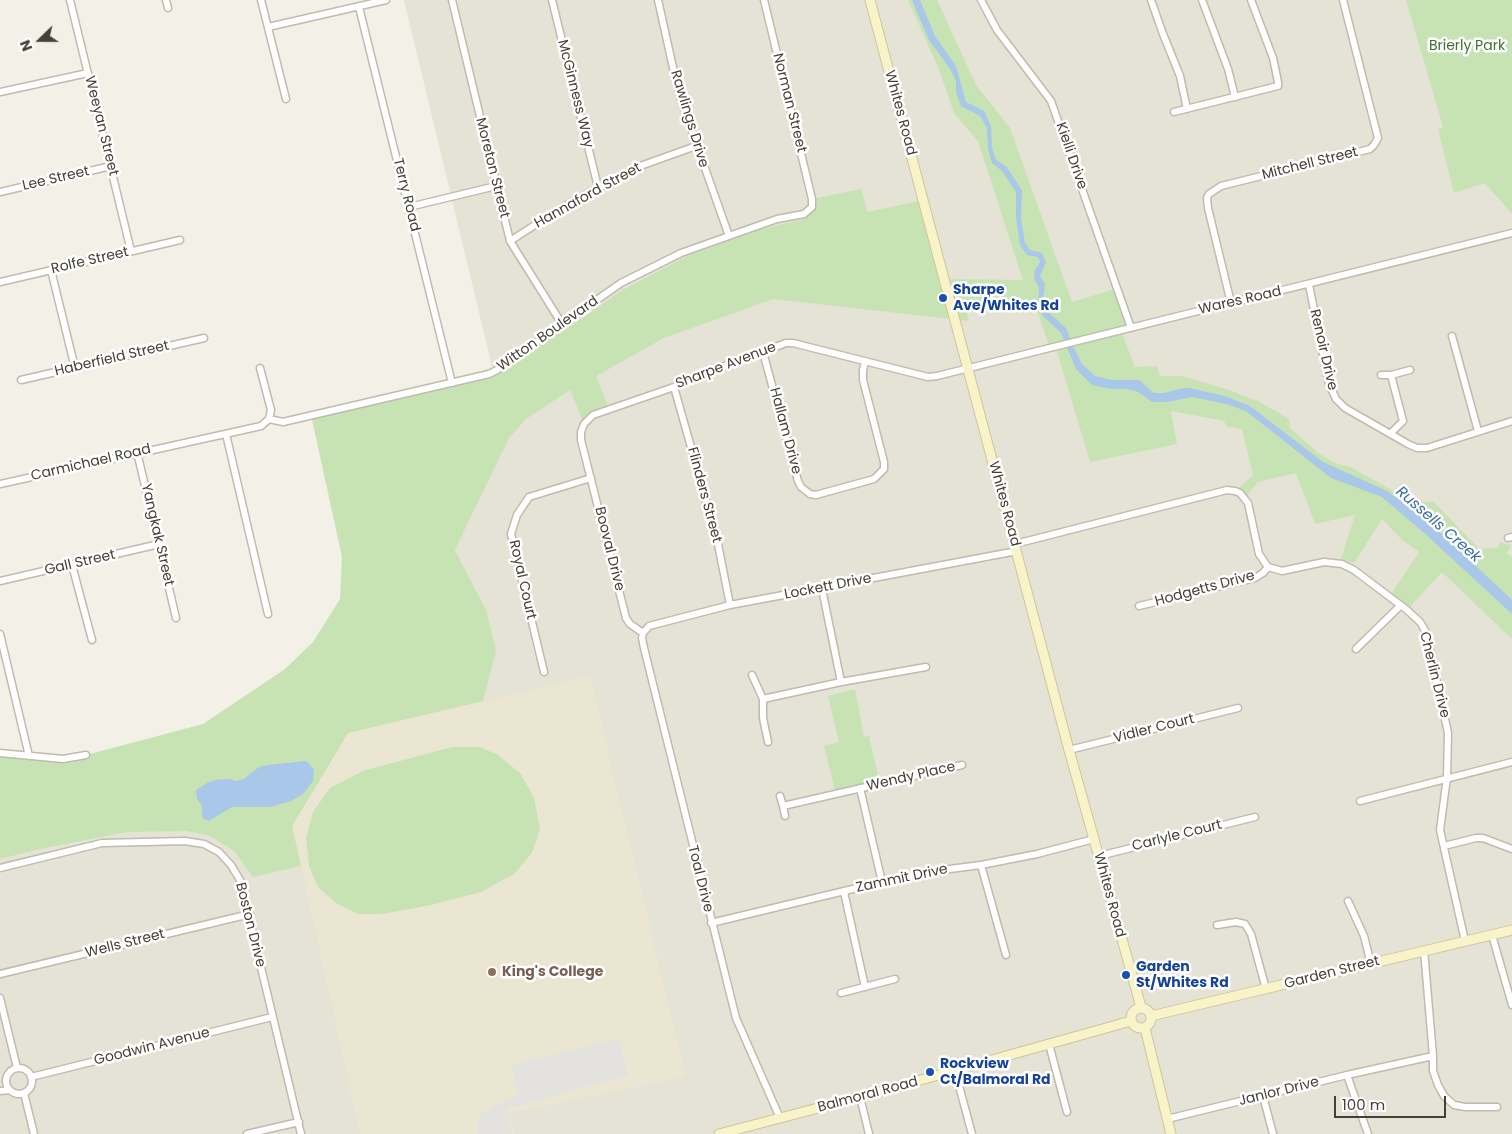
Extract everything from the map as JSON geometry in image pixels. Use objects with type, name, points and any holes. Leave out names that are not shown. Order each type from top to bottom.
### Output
[{"type":"street","name":"Weeyan Street","points":[[70,0],[112,166],[131,251]]},
{"type":"street","points":[[166,0],[168,8]]},
{"type":"street","points":[[260,0],[286,99]]},
{"type":"street","points":[[268,27],[386,0]]},
{"type":"street","name":"Moreton Street","points":[[452,0],[510,241],[562,324]]},
{"type":"street","name":"McGinness Way","points":[[552,0],[598,187]]},
{"type":"street","name":"Rawlings Drive","points":[[658,0],[674,72],[696,146],[729,236]]},
{"type":"street","name":"Norman Street","points":[[764,0],[812,205]]},
{"type":"street","name":"Whites Road","points":[[870,0],[1069,750],[1141,1007]]},
{"type":"street","name":"Kielli Drive","points":[[981,0],[997,30],[1051,101],[1131,328]]},
{"type":"street","points":[[1151,0],[1180,76],[1187,109]]},
{"type":"street","points":[[1202,0],[1228,69],[1235,97]]},
{"type":"street","points":[[1174,112],[1278,86],[1273,58],[1252,0]]},
{"type":"street","name":"Mitchell Street","points":[[1231,303],[1208,208],[1207,198],[1209,194],[1221,186],[1370,149],[1378,138],[1343,0]]},
{"type":"street","name":"Terry Road","points":[[359,7],[452,383]]},
{"type":"street","points":[[0,92],[88,73]]},
{"type":"street","name":"Hannaford Street","points":[[510,241],[598,187],[643,165],[696,146]]},
{"type":"street","name":"Lee Street","points":[[0,192],[112,166]]},
{"type":"street","points":[[409,207],[496,186]]},
{"type":"street","name":"Witton Boulevard","points":[[183,444],[260,426],[269,419],[282,422],[489,374],[621,283],[681,253],[777,219],[804,214],[812,205]]},
{"type":"street","name":"Wares Road","points":[[967,370],[1512,233]]},
{"type":"street","name":"Rolfe Street","points":[[0,282],[180,240]]},
{"type":"street","points":[[51,270],[75,368]]},
{"type":"street","name":"Renoir Drive","points":[[1309,285],[1329,384],[1336,399],[1345,408],[1417,448],[1427,448],[1512,421]]},
{"type":"street","points":[[1452,336],[1478,431]]},
{"type":"street","name":"Haberfield Street","points":[[21,380],[204,338]]},
{"type":"street","name":"Sharpe Avenue","points":[[586,459],[581,432],[588,419],[612,408],[674,387],[684,381],[776,347],[793,343],[928,376],[967,370]]},
{"type":"street","name":"Hallam Drive","points":[[763,352],[798,481],[801,487],[810,494],[816,495],[866,482],[884,470],[884,462],[862,380],[865,362]]},
{"type":"street","points":[[260,368],[271,410],[269,419]]},
{"type":"street","points":[[1380,375],[1391,375],[1410,370]]},
{"type":"street","points":[[1391,375],[1403,421],[1391,434]]},
{"type":"street","name":"Flinders Street","points":[[674,387],[717,540],[730,605]]},
{"type":"street","points":[[226,434],[268,614]]},
{"type":"street","name":"Carmichael Road","points":[[0,483],[137,452],[183,444]]},
{"type":"street","name":"Yangkak Street","points":[[137,452],[176,618]]},
{"type":"street","name":"Booval Drive","points":[[586,459],[626,618],[630,624],[643,633]]},
{"type":"street","name":"Royal Court","points":[[544,672],[511,534],[518,515],[528,497],[591,478]]},
{"type":"street","points":[[1016,548],[1227,490],[1240,493],[1248,503],[1259,554],[1268,567]]},
{"type":"street","name":"Gall Street","points":[[0,581],[160,544]]},
{"type":"street","name":"Lockett Drive","points":[[643,633],[649,626],[730,605],[822,589],[1016,548]]},
{"type":"street","name":"Cherlin Drive","points":[[1268,567],[1282,572],[1312,564],[1332,562],[1342,564],[1354,570],[1401,605],[1420,622],[1426,632],[1448,733],[1447,777],[1440,830],[1465,941]]},
{"type":"street","points":[[72,564],[92,640]]},
{"type":"street","name":"Hodgetts Drive","points":[[1139,606],[1255,578],[1268,567]]},
{"type":"street","points":[[822,589],[841,682]]},
{"type":"street","points":[[1356,649],[1401,605]]},
{"type":"street","name":"Toal Drive","points":[[643,633],[642,642],[739,1029],[780,1118]]},
{"type":"street","points":[[0,634],[29,756]]},
{"type":"street","points":[[763,699],[841,682],[926,667]]},
{"type":"street","points":[[752,675],[763,699],[763,718],[768,742]]},
{"type":"street","name":"Vidler Court","points":[[1069,750],[1238,708]]},
{"type":"street","points":[[0,753],[63,759],[86,755]]},
{"type":"street","points":[[1360,801],[1447,777],[1512,762]]},
{"type":"street","name":"Wendy Place","points":[[783,806],[962,765]]},
{"type":"street","name":"Wendy Place","points":[[860,788],[882,882]]},
{"type":"street","points":[[780,796],[785,816]]},
{"type":"street","name":"Carlyle Court","points":[[1099,856],[1255,817]]},
{"type":"street","points":[[1444,846],[1483,838],[1512,849]]},
{"type":"street","name":"Zammit Drive","points":[[711,923],[882,882],[934,871],[981,865],[1037,854],[1094,839]]},
{"type":"street","name":"Boston Drive","points":[[0,868],[102,843],[185,841],[204,844],[219,852],[231,865],[240,880],[250,914],[272,1017],[301,1134]]},
{"type":"street","points":[[981,865],[1006,955]]},
{"type":"street","points":[[844,892],[865,987]]},
{"type":"street","points":[[1348,901],[1364,936],[1371,964]]},
{"type":"street","name":"Wells Street","points":[[0,974],[250,914]]},
{"type":"street","points":[[1217,925],[1236,922],[1246,924],[1252,934],[1266,989]]},
{"type":"street","name":"Garden Street","points":[[1151,1016],[1512,930]]},
{"type":"street","points":[[1492,935],[1512,1006]]},
{"type":"street","points":[[1424,950],[1433,1071],[1438,1085],[1444,1096],[1454,1105],[1496,1107]]},
{"type":"street","points":[[841,994],[895,979]]},
{"type":"street","points":[[0,998],[18,1068]]},
{"type":"street","points":[[1141,1007],[1148,1010],[1151,1016],[1150,1023],[1145,1028],[1136,1027],[1131,1021],[1134,1010],[1141,1007]]},
{"type":"street","name":"Goodwin Avenue","points":[[31,1077],[272,1017]]},
{"type":"street","name":"Balmoral Road","points":[[719,1134],[955,1071],[1131,1021]]},
{"type":"street","points":[[1145,1028],[1171,1134]]},
{"type":"street","points":[[1049,1044],[1067,1112]]},
{"type":"street","name":"Janlor Drive","points":[[1167,1119],[1433,1056]]},
{"type":"street","points":[[0,1080],[18,1068],[26,1071],[31,1077],[30,1087],[24,1093],[19,1094],[10,1090],[0,1091]]},
{"type":"street","points":[[955,1071],[972,1134]]},
{"type":"street","points":[[1347,1075],[1368,1134]]},
{"type":"street","points":[[7,1076],[6,1084],[10,1090]]},
{"type":"street","points":[[24,1093],[34,1134]]},
{"type":"street","points":[[1263,1096],[1273,1134]]},
{"type":"street","points":[[860,1097],[869,1134]]},
{"type":"street","points":[[247,1134],[298,1122]]},
{"type":"shaded area","points":[[404,0],[1512,0],[1512,1134],[0,1134],[0,762],[348,733],[486,610],[455,550],[509,437]]},
{"type":"shaded area","name":"King's College","points":[[590,676],[686,1077],[509,1113],[514,1134],[360,1134],[292,826],[348,733]]},
{"type":"shaded area","points":[[619,1039],[628,1076],[507,1110],[512,1134],[477,1134],[477,1124],[481,1114],[497,1104],[513,1099],[518,1092],[512,1065]]},
{"type":"green space","points":[[908,0],[937,0],[976,85],[1010,128],[1072,302],[1115,289],[1128,329],[1121,331],[1135,367],[1157,366],[1160,376],[1182,376],[1258,401],[1289,419],[1290,428],[1318,453],[1337,464],[1350,467],[1412,501],[1434,502],[1479,549],[1497,548],[1500,542],[1508,545],[1512,544],[1507,553],[1512,557],[1512,639],[1441,573],[1407,610],[1390,596],[1419,552],[1402,540],[1382,519],[1354,563],[1341,559],[1355,515],[1315,524],[1296,473],[1258,482],[1245,498],[1235,491],[1253,475],[1242,429],[1227,427],[1224,421],[1171,411],[1177,444],[1090,462],[1056,348],[1050,349],[1038,313],[1032,309],[965,302],[969,321],[773,299],[664,338],[596,376],[609,409],[584,424],[570,390],[526,419],[509,438],[455,550],[486,610],[496,651],[483,701],[348,733],[292,826],[301,866],[253,877],[234,851],[208,835],[186,831],[127,832],[0,859],[0,753],[63,759],[86,755],[203,724],[285,669],[313,642],[340,599],[342,557],[311,415],[493,372],[581,319],[621,291],[687,256],[765,228],[805,219],[804,214],[810,210],[812,199],[861,189],[868,212],[923,200],[943,279],[1023,280],[978,141],[954,113],[938,67]]},
{"type":"green space","name":"Brierly Park","points":[[1406,0],[1512,0],[1512,214],[1485,183],[1454,193],[1438,129],[1443,127]]},
{"type":"green space","points":[[855,689],[864,737],[869,736],[879,780],[835,790],[824,746],[839,742],[828,696]]},
{"type":"green space","points":[[452,747],[480,747],[498,755],[521,774],[534,798],[540,829],[532,853],[514,874],[481,892],[431,905],[382,914],[358,914],[336,903],[318,887],[309,866],[306,839],[313,812],[330,788],[363,771]]},
{"type":"water","points":[[912,0],[920,0],[935,36],[956,66],[966,102],[984,111],[991,126],[992,148],[996,160],[1006,166],[1022,190],[1021,218],[1025,243],[1030,250],[1042,253],[1046,262],[1040,276],[1045,284],[1043,301],[1048,312],[1066,328],[1082,364],[1095,376],[1112,380],[1139,380],[1154,393],[1189,388],[1225,396],[1250,406],[1323,462],[1387,491],[1428,521],[1512,600],[1512,614],[1382,497],[1331,478],[1246,411],[1226,404],[1192,397],[1168,402],[1152,402],[1138,392],[1092,385],[1076,369],[1061,333],[1043,316],[1038,304],[1039,287],[1034,279],[1035,270],[1040,262],[1038,257],[1027,255],[1020,245],[1016,218],[1016,192],[1002,171],[992,163],[988,149],[987,128],[980,116],[961,106],[956,92],[956,81],[950,69],[929,40]]},
{"type":"water","points":[[306,761],[314,769],[313,781],[303,794],[291,801],[271,807],[232,807],[209,821],[202,818],[202,806],[197,799],[196,790],[207,783],[228,779],[237,781],[244,779],[259,767]]},
{"type":"place","name":"Sharpe Ave/Whites Rd","points":[[943,298]]},
{"type":"place","name":"King's College","points":[[492,972]]},
{"type":"place","name":"Garden St/Whites Rd","points":[[1126,975]]},
{"type":"place","name":"Rockview Ct/Balmoral Rd","points":[[930,1072]]},
{"type":"water label","name":"Russells Creek","points":[[1438,525]]}]
